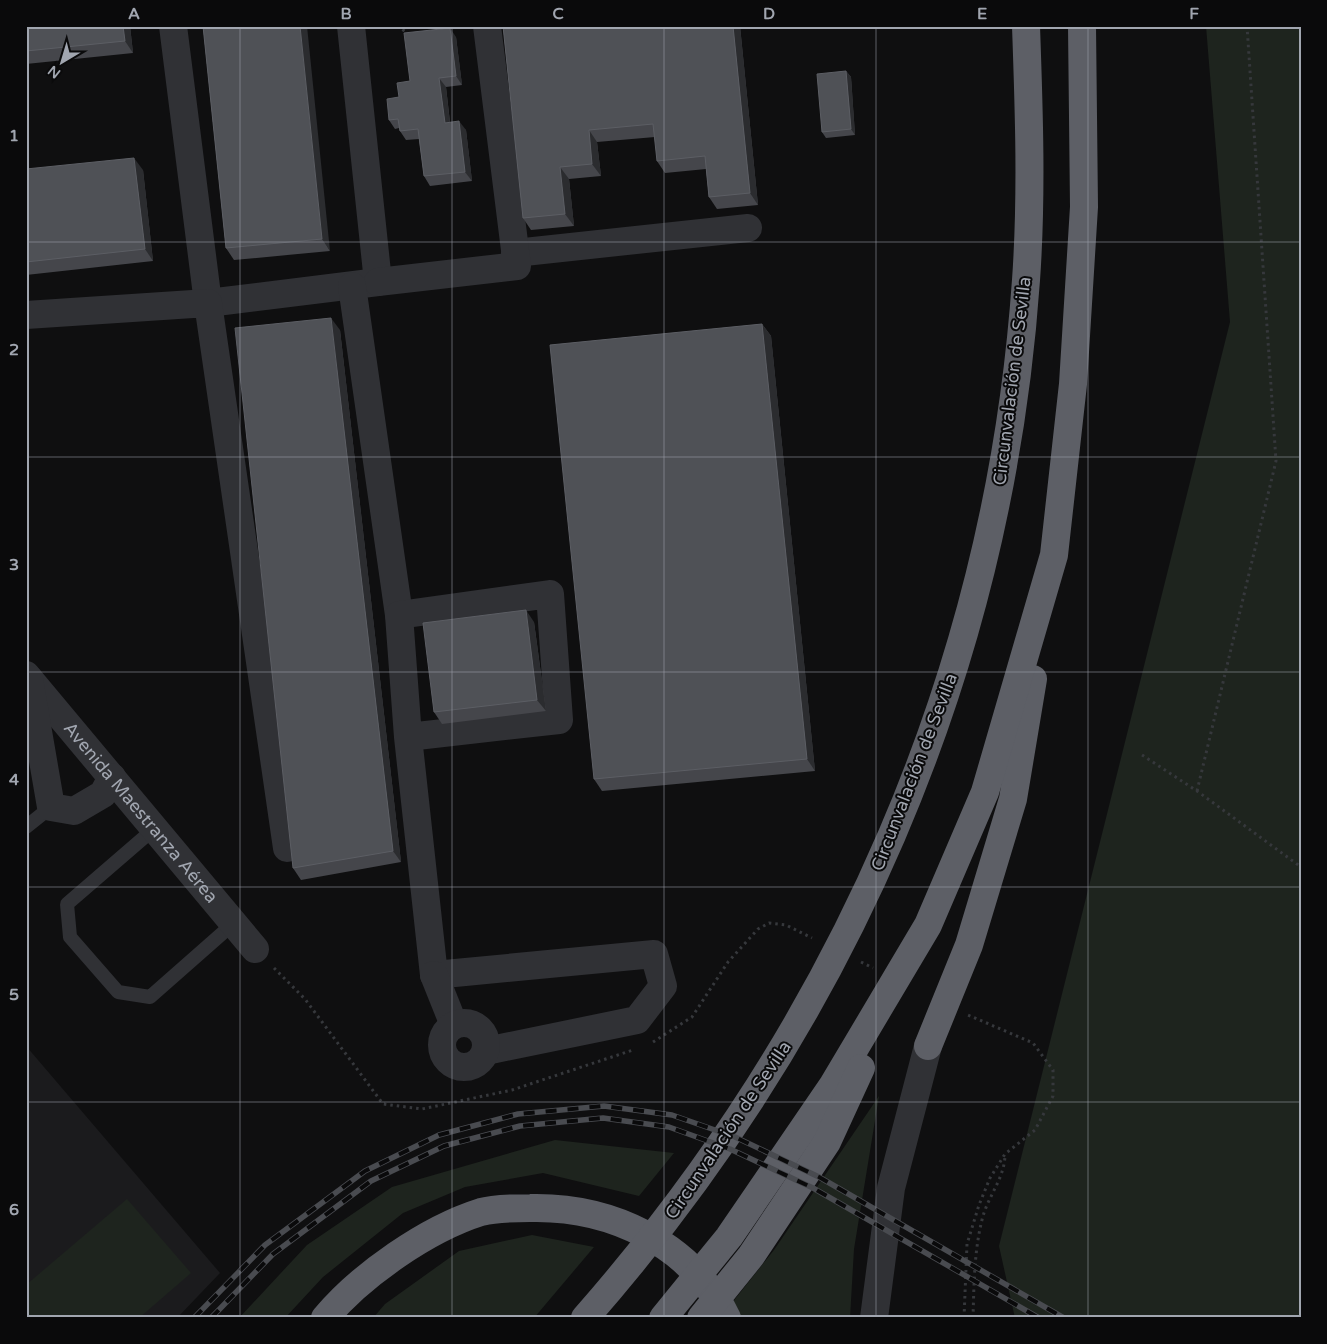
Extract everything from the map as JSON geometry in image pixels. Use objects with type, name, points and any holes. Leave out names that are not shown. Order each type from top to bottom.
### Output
[{"type":"highway","name":"Circunvalación de Sevilla","points":[[585,1318],[664,1223],[718,1151],[810,1005],[875,876],[921,766],[942,706],[984,557],[1004,462],[1014,397],[1026,280],[1029,179],[1026,26]]},
{"type":"highway","points":[[928,1046],[969,944],[1013,800],[1054,554],[1073,384],[1084,207],[1082,26]]},
{"type":"highway","points":[[701,1318],[751,1256],[827,1142],[928,926],[985,792],[1054,554]]},
{"type":"highway","points":[[664,1318],[729,1237],[810,1122],[928,926]]},
{"type":"highway","points":[[325,1318],[363,1281],[400,1252],[432,1234],[482,1212],[557,1208],[603,1216],[641,1230],[671,1250],[697,1273],[722,1306],[727,1318]]},
{"type":"street","points":[[173,26],[208,303],[287,848]]},
{"type":"street","points":[[351,26],[365,284],[399,615],[408,737],[434,975],[454,1025]]},
{"type":"street","points":[[26,315],[208,303],[517,266],[487,26]]},
{"type":"street","points":[[515,252],[748,228]]},
{"type":"street","points":[[399,615],[550,594],[559,720],[408,737]]},
{"type":"street","points":[[27,677],[50,806],[74,811],[103,794],[112,777]]},
{"type":"street","name":"Avenida Maestranza Aérea","points":[[27,677],[255,948]]},
{"type":"street","points":[[434,975],[654,954],[662,986],[636,1020],[486,1051]]},
{"type":"street","points":[[468,1024],[481,1031],[487,1044],[486,1051],[478,1063],[464,1068],[450,1063],[445,1057],[442,1043],[448,1030],[454,1025],[468,1024]]},
{"type":"street","points":[[874,1318],[891,1188],[928,1046]]},
{"type":"lane","points":[[26,828],[50,806]]},
{"type":"lane","points":[[155,828],[67,904],[70,937],[118,992],[150,996],[234,923]]},
{"type":"path","points":[[398,26],[412,36]]},
{"type":"path","points":[[1197,792],[1276,461],[1247,26]]},
{"type":"path","points":[[1142,755],[1301,867]]},
{"type":"path","points":[[255,948],[305,999],[383,1104],[422,1109],[512,1090],[638,1048]]},
{"type":"path","points":[[645,1045],[661,1040],[692,1017]]},
{"type":"path","points":[[964,1318],[967,1244],[990,1178],[1005,1154],[1005,1166],[983,1215],[977,1248],[973,1318]]},
{"type":"shaded area","points":[[1206,26],[1301,26],[1301,1318],[1015,1318],[999,1246],[1230,322]]},
{"type":"shaded area","points":[[26,1046],[220,1273],[177,1318],[26,1318]]},
{"type":"shaded area","points":[[879,1096],[854,1249],[850,1318],[720,1318],[774,1250]]},
{"type":"shaded area","points":[[555,1140],[674,1153],[639,1196],[543,1173],[465,1187],[403,1213],[323,1277],[285,1318],[239,1318],[307,1245],[392,1187]]},
{"type":"shaded area","points":[[127,1199],[191,1273],[139,1318],[26,1318],[26,1285]]},
{"type":"shaded area","points":[[532,1235],[594,1247],[534,1318],[373,1318],[385,1304],[459,1251]]},
{"type":"building","points":[[26,26],[123,26],[125,41],[26,51]]},
{"type":"building","points":[[203,26],[300,26],[322,239],[226,248]]},
{"type":"building","points":[[503,26],[733,26],[750,193],[709,197],[705,156],[657,161],[653,124],[589,130],[592,164],[560,167],[565,214],[523,218]]},
{"type":"building","points":[[450,28],[456,76],[439,78],[445,123],[459,121],[465,172],[424,176],[418,129],[400,131],[398,119],[389,120],[387,99],[399,97],[397,83],[410,81],[404,33]]},
{"type":"building","points":[[846,71],[851,129],[822,132],[817,74]]},
{"type":"building","points":[[134,158],[145,249],[26,262],[26,169]]},
{"type":"building","points":[[331,318],[393,851],[293,868],[235,328]]},
{"type":"building","points":[[762,324],[807,759],[594,779],[550,345]]},
{"type":"building","points":[[526,610],[537,700],[434,712],[423,623]]},
{"type":"railway","points":[[194,1318],[265,1245],[365,1171],[439,1135],[518,1114],[604,1106],[672,1115],[735,1137],[819,1177],[1064,1318]]},
{"type":"railway","points":[[211,1318],[273,1254],[371,1181],[444,1146],[520,1126],[603,1118],[669,1127],[730,1149],[813,1188],[1039,1318]]}]
